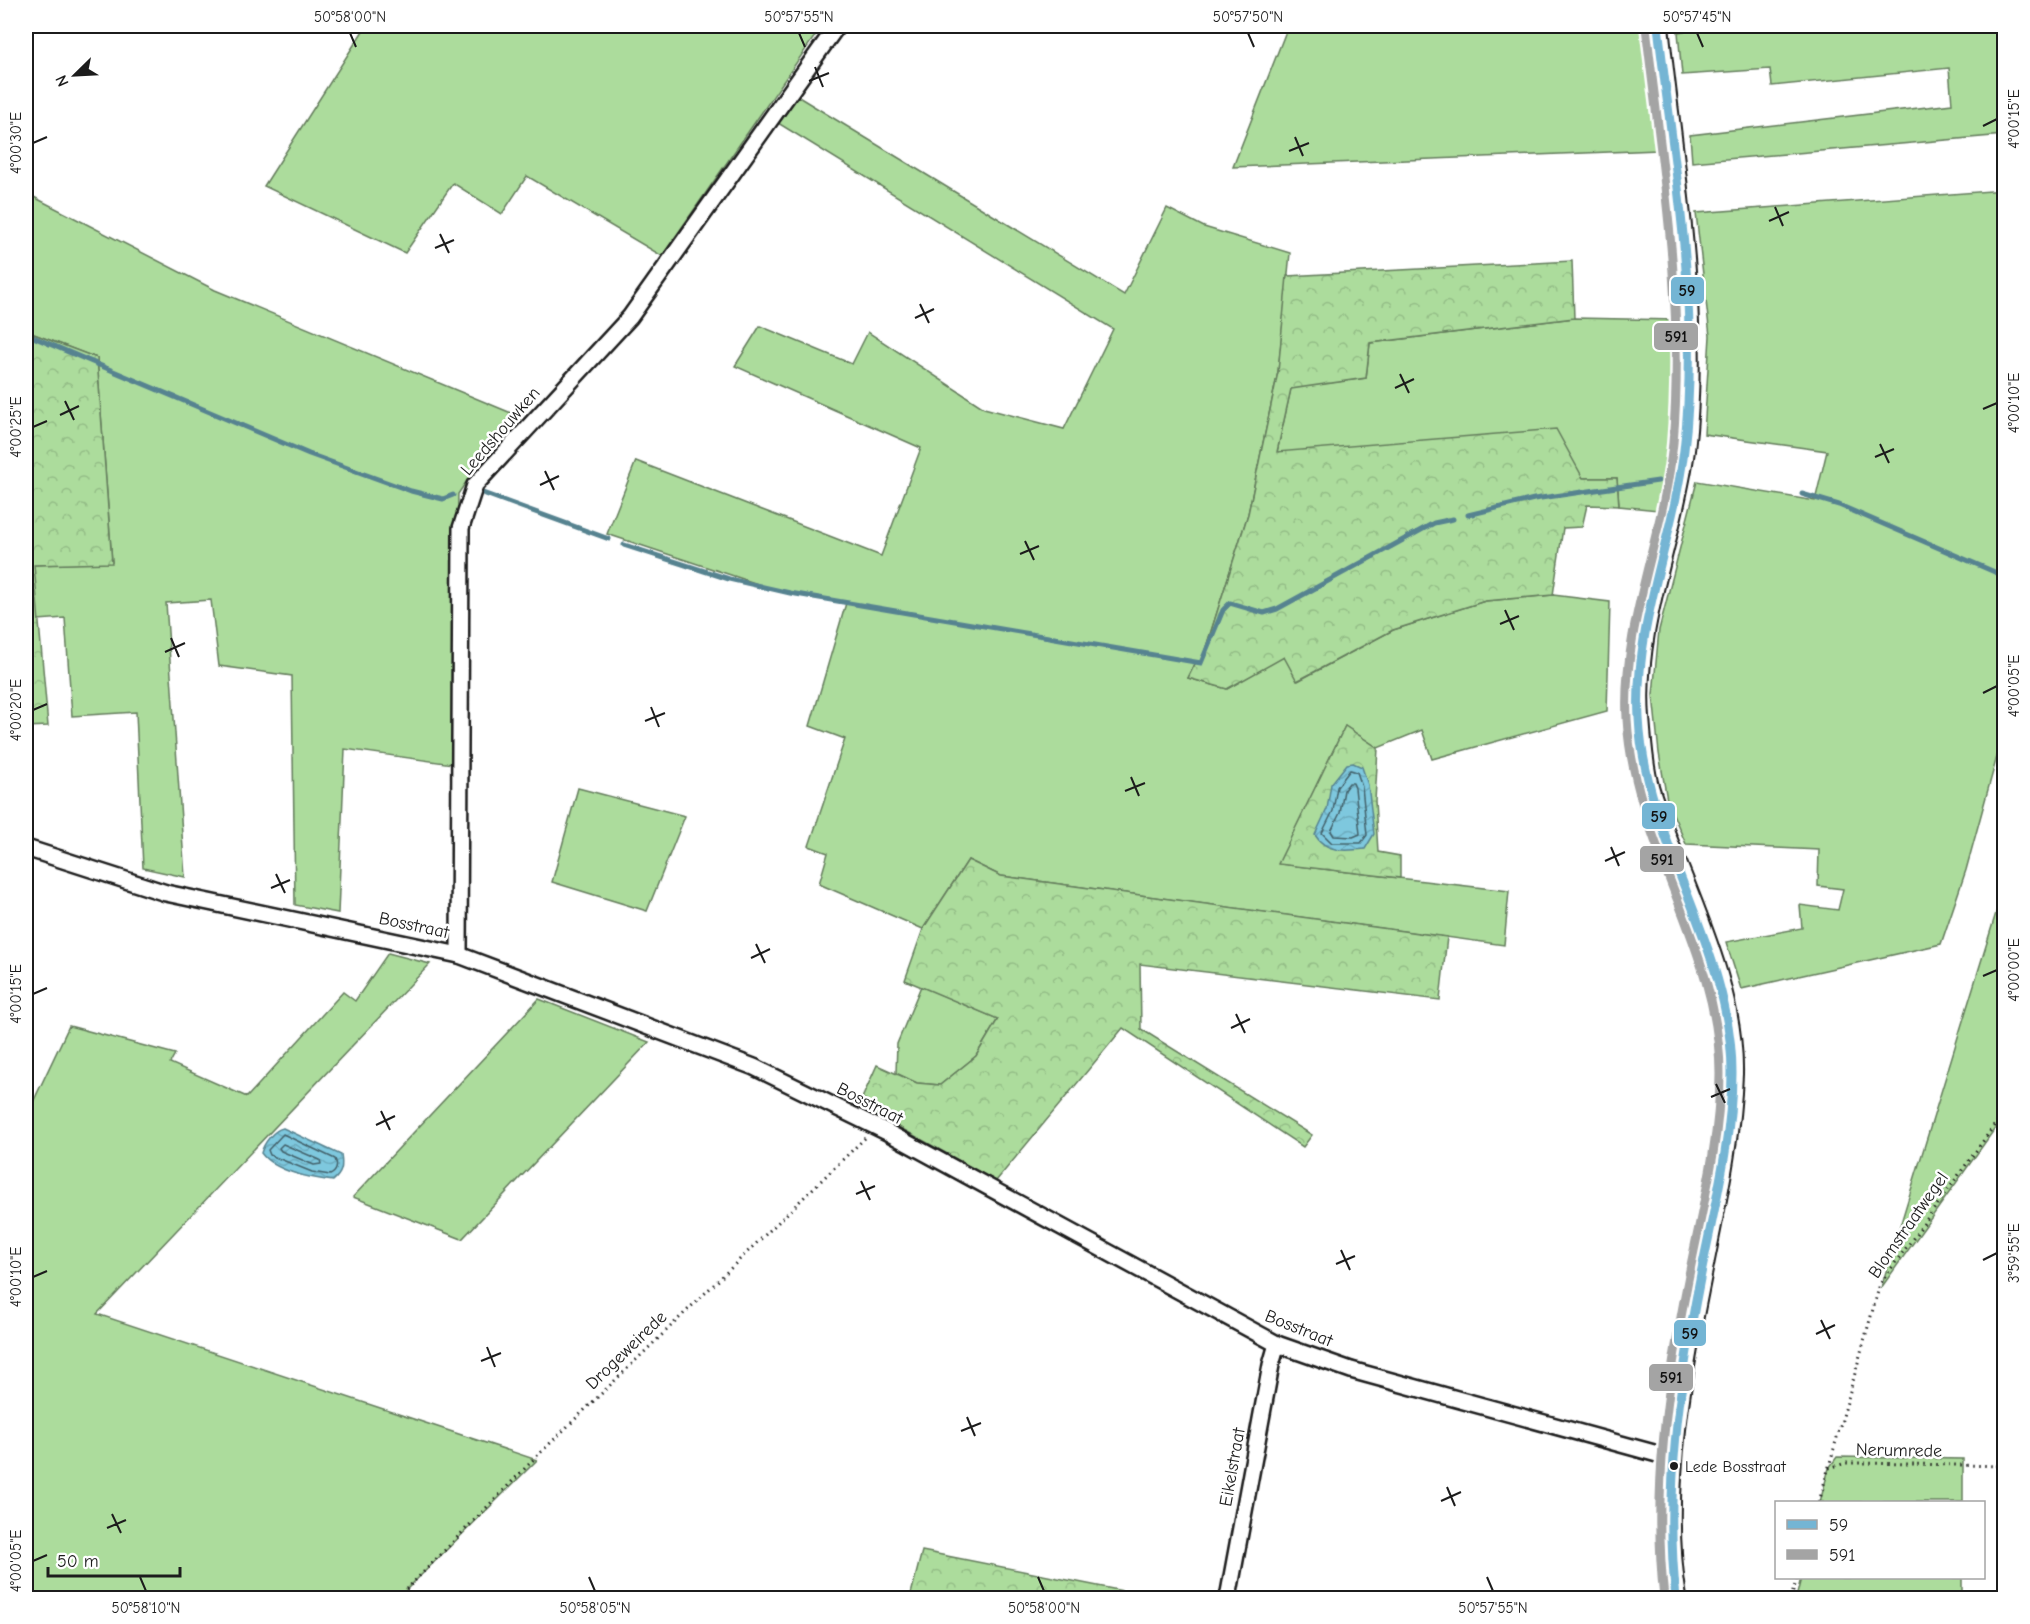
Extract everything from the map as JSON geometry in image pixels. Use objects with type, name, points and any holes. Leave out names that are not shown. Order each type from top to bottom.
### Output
[{"type":"street","name":"Leedshouwken","points":[[459,955],[461,528],[475,485],[630,317],[837,26]]},
{"type":"street","points":[[1658,26],[1687,300],[1688,367],[1684,450],[1666,542],[1641,641],[1639,715],[1648,786],[1722,992],[1732,1068],[1728,1138],[1698,1293],[1672,1458],[1669,1538],[1676,1599]]},
{"type":"street","name":"Bosstraat","points":[[26,848],[166,893],[459,955],[754,1067],[877,1127],[1277,1344],[1351,1370],[1672,1458]]},
{"type":"street","name":"Eikelstraat","points":[[1228,1599],[1271,1365],[1277,1344]]},
{"type":"path","name":"Blomstraatwegel","points":[[1829,1468],[1880,1284],[2004,1112]]},
{"type":"path","name":"Drogeweirede","points":[[398,1599],[535,1458],[877,1127]]},
{"type":"path","name":"Nerumrede","points":[[1829,1468],[1846,1463],[2004,1466]]},
{"type":"path","points":[[1820,1501],[1829,1468]]},
{"type":"path","points":[[1791,1599],[1797,1579]]},
{"type":"green space","points":[[366,26],[805,26],[817,33],[662,256],[527,176],[502,214],[453,183],[405,253],[264,186]]},
{"type":"green space","points":[[1288,26],[1644,26],[1658,150],[1233,167]]},
{"type":"green space","points":[[1713,26],[2004,26],[2004,135],[1692,162],[1690,135],[1952,104],[1949,68],[1772,86],[1770,69],[1682,75],[1678,32]]},
{"type":"green space","points":[[797,96],[1124,295],[1167,208],[1204,227],[1290,253],[1278,372],[1248,514],[1201,663],[1196,662],[1188,678],[1227,689],[1284,656],[1298,681],[1393,630],[1485,601],[1553,595],[1610,602],[1607,711],[1432,759],[1422,730],[1378,748],[1345,726],[1279,864],[1509,891],[1504,945],[1001,876],[968,860],[923,929],[819,884],[828,853],[809,846],[845,739],[810,726],[846,603],[770,588],[607,534],[636,461],[881,556],[921,448],[735,366],[760,326],[852,364],[868,332],[984,408],[1064,429],[1113,329],[778,123]]},
{"type":"green space","points":[[2004,190],[2004,731],[1966,870],[1941,944],[1741,989],[1726,942],[1802,928],[1800,905],[1838,910],[1843,889],[1818,886],[1819,850],[1686,844],[1667,800],[1659,753],[1653,695],[1659,630],[1697,481],[1815,501],[1827,451],[1704,434],[1710,336],[1696,213]]},
{"type":"green space","points":[[26,193],[215,290],[521,417],[479,463],[458,494],[452,764],[345,749],[338,913],[295,905],[292,676],[219,666],[211,600],[166,603],[185,877],[143,868],[136,712],[72,716],[65,618],[38,620],[33,565],[112,562],[97,358],[26,331]]},
{"type":"green space","points":[[1572,261],[1574,318],[1370,343],[1366,378],[1291,389],[1277,452],[1556,429],[1583,478],[1617,478],[1619,506],[1587,505],[1582,527],[1563,528],[1553,595],[1485,601],[1393,630],[1297,681],[1284,657],[1227,689],[1188,678],[1196,662],[1201,663],[1248,514],[1278,372],[1287,276]]},
{"type":"green space","points":[[1574,318],[1677,320],[1673,406],[1658,510],[1619,506],[1617,478],[1583,478],[1277,452],[1291,388],[1366,378],[1370,343]]},
{"type":"green space","points":[[26,331],[97,358],[112,563],[34,565],[48,726],[26,727]]},
{"type":"green space","points":[[1345,726],[1378,748],[1375,801],[1378,852],[1400,856],[1400,878],[1278,864]]},
{"type":"green space","points":[[578,788],[685,816],[647,911],[552,882]]},
{"type":"green space","points":[[968,860],[1001,876],[1447,937],[1440,1000],[1140,964],[1141,1029],[1312,1135],[1303,1147],[1123,1028],[996,1181],[859,1105],[877,1065],[917,1083],[940,1085],[976,1056],[998,1019],[905,980],[923,929]]},
{"type":"green space","points":[[2004,887],[2004,1116],[1881,1288]]},
{"type":"green space","points":[[388,953],[430,964],[97,1314],[537,1460],[398,1598],[26,1598],[26,1117],[69,1026],[175,1054],[170,1063],[247,1097],[343,992],[355,1001]]},
{"type":"green space","points":[[921,986],[998,1019],[976,1056],[940,1085],[917,1083],[896,1073],[897,1044]]},
{"type":"green space","points":[[539,999],[649,1042],[462,1239],[353,1197]]},
{"type":"green space","points":[[1837,1457],[1963,1459],[1963,1501],[1820,1501],[1829,1468]]},
{"type":"green space","points":[[922,1551],[1158,1598],[910,1598]]},
{"type":"green space","points":[[1801,1579],[1962,1579],[1962,1598],[1796,1598]]},
{"type":"water","points":[[1353,763],[1362,767],[1368,785],[1374,834],[1365,849],[1337,850],[1325,845],[1315,835],[1327,809],[1331,784],[1347,764]]},
{"type":"water","points":[[283,1128],[341,1155],[341,1170],[333,1181],[304,1176],[267,1160],[261,1153],[264,1145],[272,1134]]},
{"type":"waterway","points":[[26,334],[309,454],[411,491],[443,499],[453,495]]},
{"type":"waterway","points":[[1468,515],[1534,499],[1658,481]]},
{"type":"waterway","points":[[480,492],[609,539]]},
{"type":"waterway","points":[[1802,494],[1839,505],[2004,576]]},
{"type":"waterway","points":[[624,545],[729,579],[790,593],[1201,663],[1223,610],[1230,603],[1264,613],[1277,609],[1434,523],[1453,519]]},
{"type":"transit line","name":"59","points":[[1658,26],[1683,237],[1689,344],[1688,397],[1679,484],[1642,650],[1639,718],[1645,764],[1656,808],[1718,982],[1728,1027],[1732,1073],[1725,1151],[1692,1319],[1680,1398],[1672,1518],[1676,1598]]},
{"type":"transit line","name":"591","points":[[1646,27],[1670,235],[1674,287],[1676,391],[1668,478],[1631,649],[1627,683],[1627,719],[1633,765],[1644,810],[1706,983],[1716,1027],[1720,1074],[1713,1152],[1680,1320],[1668,1399],[1660,1518],[1664,1598]]},
{"type":"place","name":"Lede Bosstraat","points":[[1674,1466]]}]
